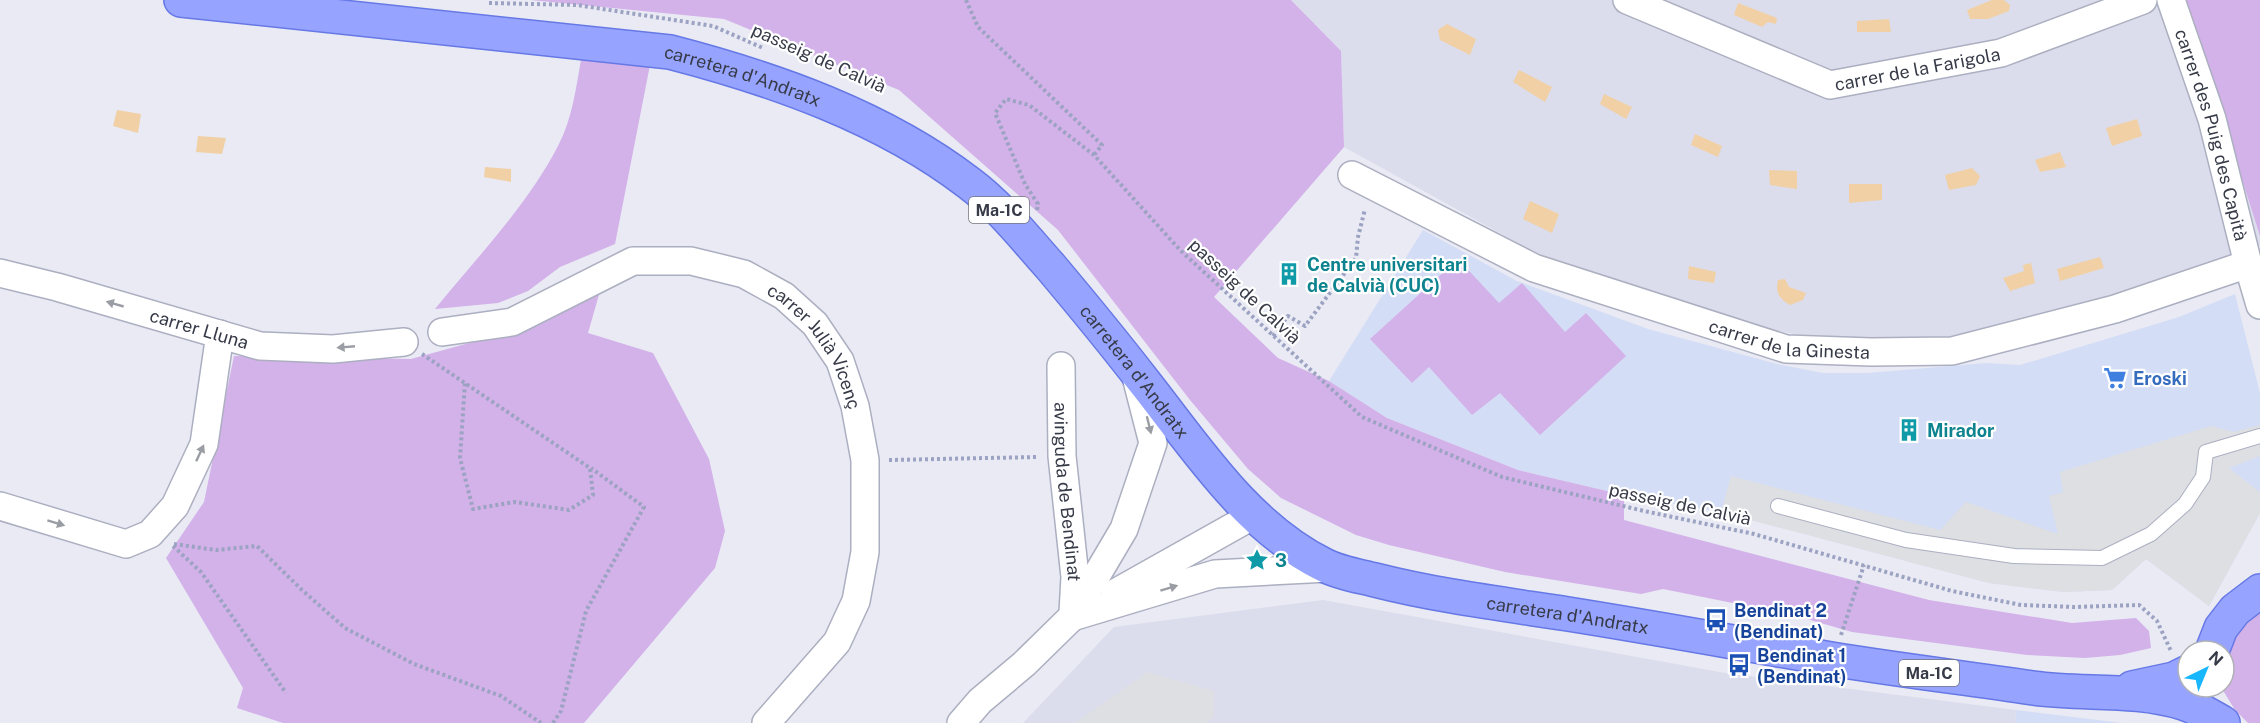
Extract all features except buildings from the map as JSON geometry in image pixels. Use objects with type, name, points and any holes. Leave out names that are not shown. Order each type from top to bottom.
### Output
[{"type":"main road","name":"carretera d'Andratx","points":[[181,0],[670,52],[714,63],[772,82],[878,127],[928,155],[970,184],[1009,218],[1254,515],[1291,546],[1328,568],[1398,586],[1457,597],[1695,634],[1832,659],[2051,691],[2114,692],[2188,704],[2223,723]]},
{"type":"main road","points":[[2217,639],[2221,628],[2235,610],[2260,590]]},
{"type":"main road","name":"carretera d'Andratx","points":[[2114,692],[2176,676]]},
{"type":"main road","name":"Ma-1C","points":[[2212,699],[2223,723]]},
{"type":"street","name":"carrer de la Farigola","points":[[1627,0],[1830,85],[2001,53],[2143,0]]},
{"type":"street","name":"carrer des Puig des Capità","points":[[2171,0],[2212,119],[2260,305]]},
{"type":"street","name":"carrer de la Ginesta","points":[[1361,180],[1534,268],[1786,349],[1871,352],[1952,351],[2115,309],[2248,264]]},
{"type":"street","name":"carrer Julià Vicenç","points":[[442,332],[512,322],[633,261],[691,261],[744,274],[784,296],[815,324],[840,361],[855,406],[865,460],[865,552],[856,601],[837,642],[766,723]]},
{"type":"street","name":"carrer Lluna","points":[[0,273],[57,287],[260,346],[333,349],[404,342]]},
{"type":"street","points":[[0,506],[126,544],[150,534],[176,507],[204,444],[220,334]]},
{"type":"street","name":"avinguda de Bendinat","points":[[1062,366],[1062,456],[1075,577],[1072,617]]},
{"type":"street","name":"avinguda de Bendinat","points":[[961,723],[980,701],[1024,664],[1072,617],[1124,529],[1153,443],[1134,369]]},
{"type":"street","name":"avinguda de Bendinat","points":[[1072,617],[1254,515]]},
{"type":"street","name":"avinguda de Bendinat","points":[[1072,617],[1215,574],[1328,568]]},
{"type":"lane","points":[[1778,506],[1906,540],[2014,556],[2102,558],[2151,534],[2185,504],[2203,477],[2206,452],[2260,436]]},
{"type":"path","points":[[966,0],[978,27],[1102,145],[1094,155]]},
{"type":"path","name":"passeig de Calvià","points":[[483,3],[577,4],[713,26],[767,50]]},
{"type":"path","name":"passeig de Calvià","points":[[1033,212],[1037,210],[1038,204],[1025,184],[995,113],[1006,99],[1029,105],[1094,155],[1180,250],[1362,417],[1502,477],[1644,511],[1754,534],[1952,591],[2021,604],[2075,607],[2139,605],[2157,621],[2176,662]]},
{"type":"path","points":[[1274,336],[1288,316],[1305,326],[1356,258],[1361,180]]},
{"type":"path","points":[[404,342],[644,507],[586,611],[561,711],[554,723]]},
{"type":"path","points":[[465,383],[459,458],[473,509],[515,502],[569,510],[592,495],[590,468]]},
{"type":"path","points":[[865,460],[1062,456]]},
{"type":"path","points":[[286,693],[201,573],[170,543],[216,550],[257,546],[302,591],[345,628],[414,664],[501,696],[541,723]]},
{"type":"path","points":[[1840,639],[1864,565]]},
{"type":"shaded area","points":[[531,0],[1291,0],[1341,51],[1344,147],[1214,297],[1278,358],[1329,381],[1387,418],[1518,470],[1624,495],[1624,520],[1929,600],[2072,623],[2136,618],[2149,631],[2151,648],[2120,655],[2085,658],[2027,655],[1852,632],[1793,615],[1663,589],[1641,594],[1505,572],[1356,535],[1281,498],[1248,469],[1190,400],[1058,230],[899,90],[724,19]]},
{"type":"shaded area","points":[[1291,0],[2185,0],[2260,236],[2260,245],[2248,264],[1926,355],[1758,328],[1538,254],[1344,147],[1341,51]]},
{"type":"shaded area","points":[[1992,0],[2004,0],[2010,5],[2009,11],[1988,19],[1970,19],[1967,10]]},
{"type":"shaded area","points":[[2185,0],[2260,0],[2260,236]]},
{"type":"shaded area","points":[[1738,3],[1777,18],[1776,24],[1768,22],[1762,27],[1734,15]]},
{"type":"shaded area","points":[[1889,19],[1891,32],[1857,32],[1857,21]]},
{"type":"shaded area","points":[[1447,24],[1476,39],[1470,55],[1440,40],[1438,30]]},
{"type":"shaded area","points":[[581,60],[650,65],[615,244],[560,267],[528,291],[498,303],[435,309],[502,230],[547,166],[567,124]]},
{"type":"shaded area","points":[[1519,70],[1552,87],[1545,102],[1513,82]]},
{"type":"shaded area","points":[[1604,94],[1632,107],[1626,119],[1600,104]]},
{"type":"shaded area","points":[[117,110],[141,114],[138,133],[113,126]]},
{"type":"shaded area","points":[[2137,119],[2142,136],[2112,146],[2106,128]]},
{"type":"shaded area","points":[[1695,134],[1722,146],[1718,157],[1691,145]]},
{"type":"shaded area","points":[[198,136],[226,138],[222,154],[196,152]]},
{"type":"shaded area","points":[[2060,152],[2066,167],[2040,172],[2035,160]]},
{"type":"shaded area","points":[[485,167],[511,169],[511,182],[484,177]]},
{"type":"shaded area","points":[[1972,168],[1980,176],[1976,185],[1949,190],[1945,175]]},
{"type":"shaded area","points":[[1769,170],[1797,171],[1797,189],[1770,185]]},
{"type":"shaded area","points":[[1849,184],[1882,184],[1882,200],[1849,203]]},
{"type":"shaded area","points":[[1530,201],[1559,214],[1552,233],[1523,219]]},
{"type":"shaded area","name":"Mirador","points":[[1423,230],[1517,281],[1648,329],[1777,364],[1823,373],[1868,373],[1986,363],[2020,365],[2179,317],[2235,294],[2260,393],[2260,513],[2209,606],[2146,559],[2112,590],[2064,592],[1989,583],[1721,512],[1624,495],[1518,470],[1387,418],[1329,381]]},
{"type":"shaded area","points":[[2100,257],[2104,268],[2060,281],[2057,269]]},
{"type":"shaded area","points":[[1458,259],[1499,303],[1522,283],[1565,332],[1586,313],[1626,356],[1540,435],[1500,393],[1472,415],[1429,367],[1412,383],[1370,339]]},
{"type":"shaded area","points":[[2031,263],[2035,283],[2010,291],[2003,278],[2024,271],[2023,265]]},
{"type":"shaded area","points":[[1689,266],[1716,272],[1714,283],[1688,279]]},
{"type":"shaded area","points":[[1785,279],[1789,287],[1806,293],[1803,300],[1790,305],[1781,298],[1777,288],[1778,280]]},
{"type":"shaded area","points":[[600,291],[588,333],[653,353],[709,459],[725,531],[715,568],[584,723],[283,723],[237,708],[243,688],[166,558],[204,502],[234,356],[411,359],[545,322]]},
{"type":"shaded area","points":[[2260,425],[2260,456],[2229,468],[2260,492],[2260,513],[2209,606],[2146,559],[2112,590],[2064,592],[1989,583],[1721,512],[1731,476],[1940,530],[1966,502],[2058,534],[2049,496],[2063,492],[2060,472],[2211,426],[2234,432]]},
{"type":"shaded area","points":[[1323,600],[1725,673],[2016,710],[2015,723],[1023,723],[1114,627]]},
{"type":"shaded area","points":[[2260,608],[2260,723],[2248,723],[2228,699],[2236,699],[2236,639],[2227,639]]},
{"type":"shaded area","points":[[1148,672],[1214,691],[1214,716],[1207,723],[1075,723]]},
{"type":"shaded area","points":[[2016,710],[2122,723],[2015,723]]},
{"type":"place","name":"Centre universitari de Calvià (CUC)","points":[[1289,274]]},
{"type":"place","name":"Eroski","points":[[2115,378]]},
{"type":"place","name":"Mirador","points":[[1909,430]]},
{"type":"place","name":"3","points":[[1257,560]]},
{"type":"place","name":"Bendinat 2 (Bendinat)","points":[[1716,620]]},
{"type":"place","name":"Bendinat 1 (Bendinat)","points":[[1739,665]]}]
